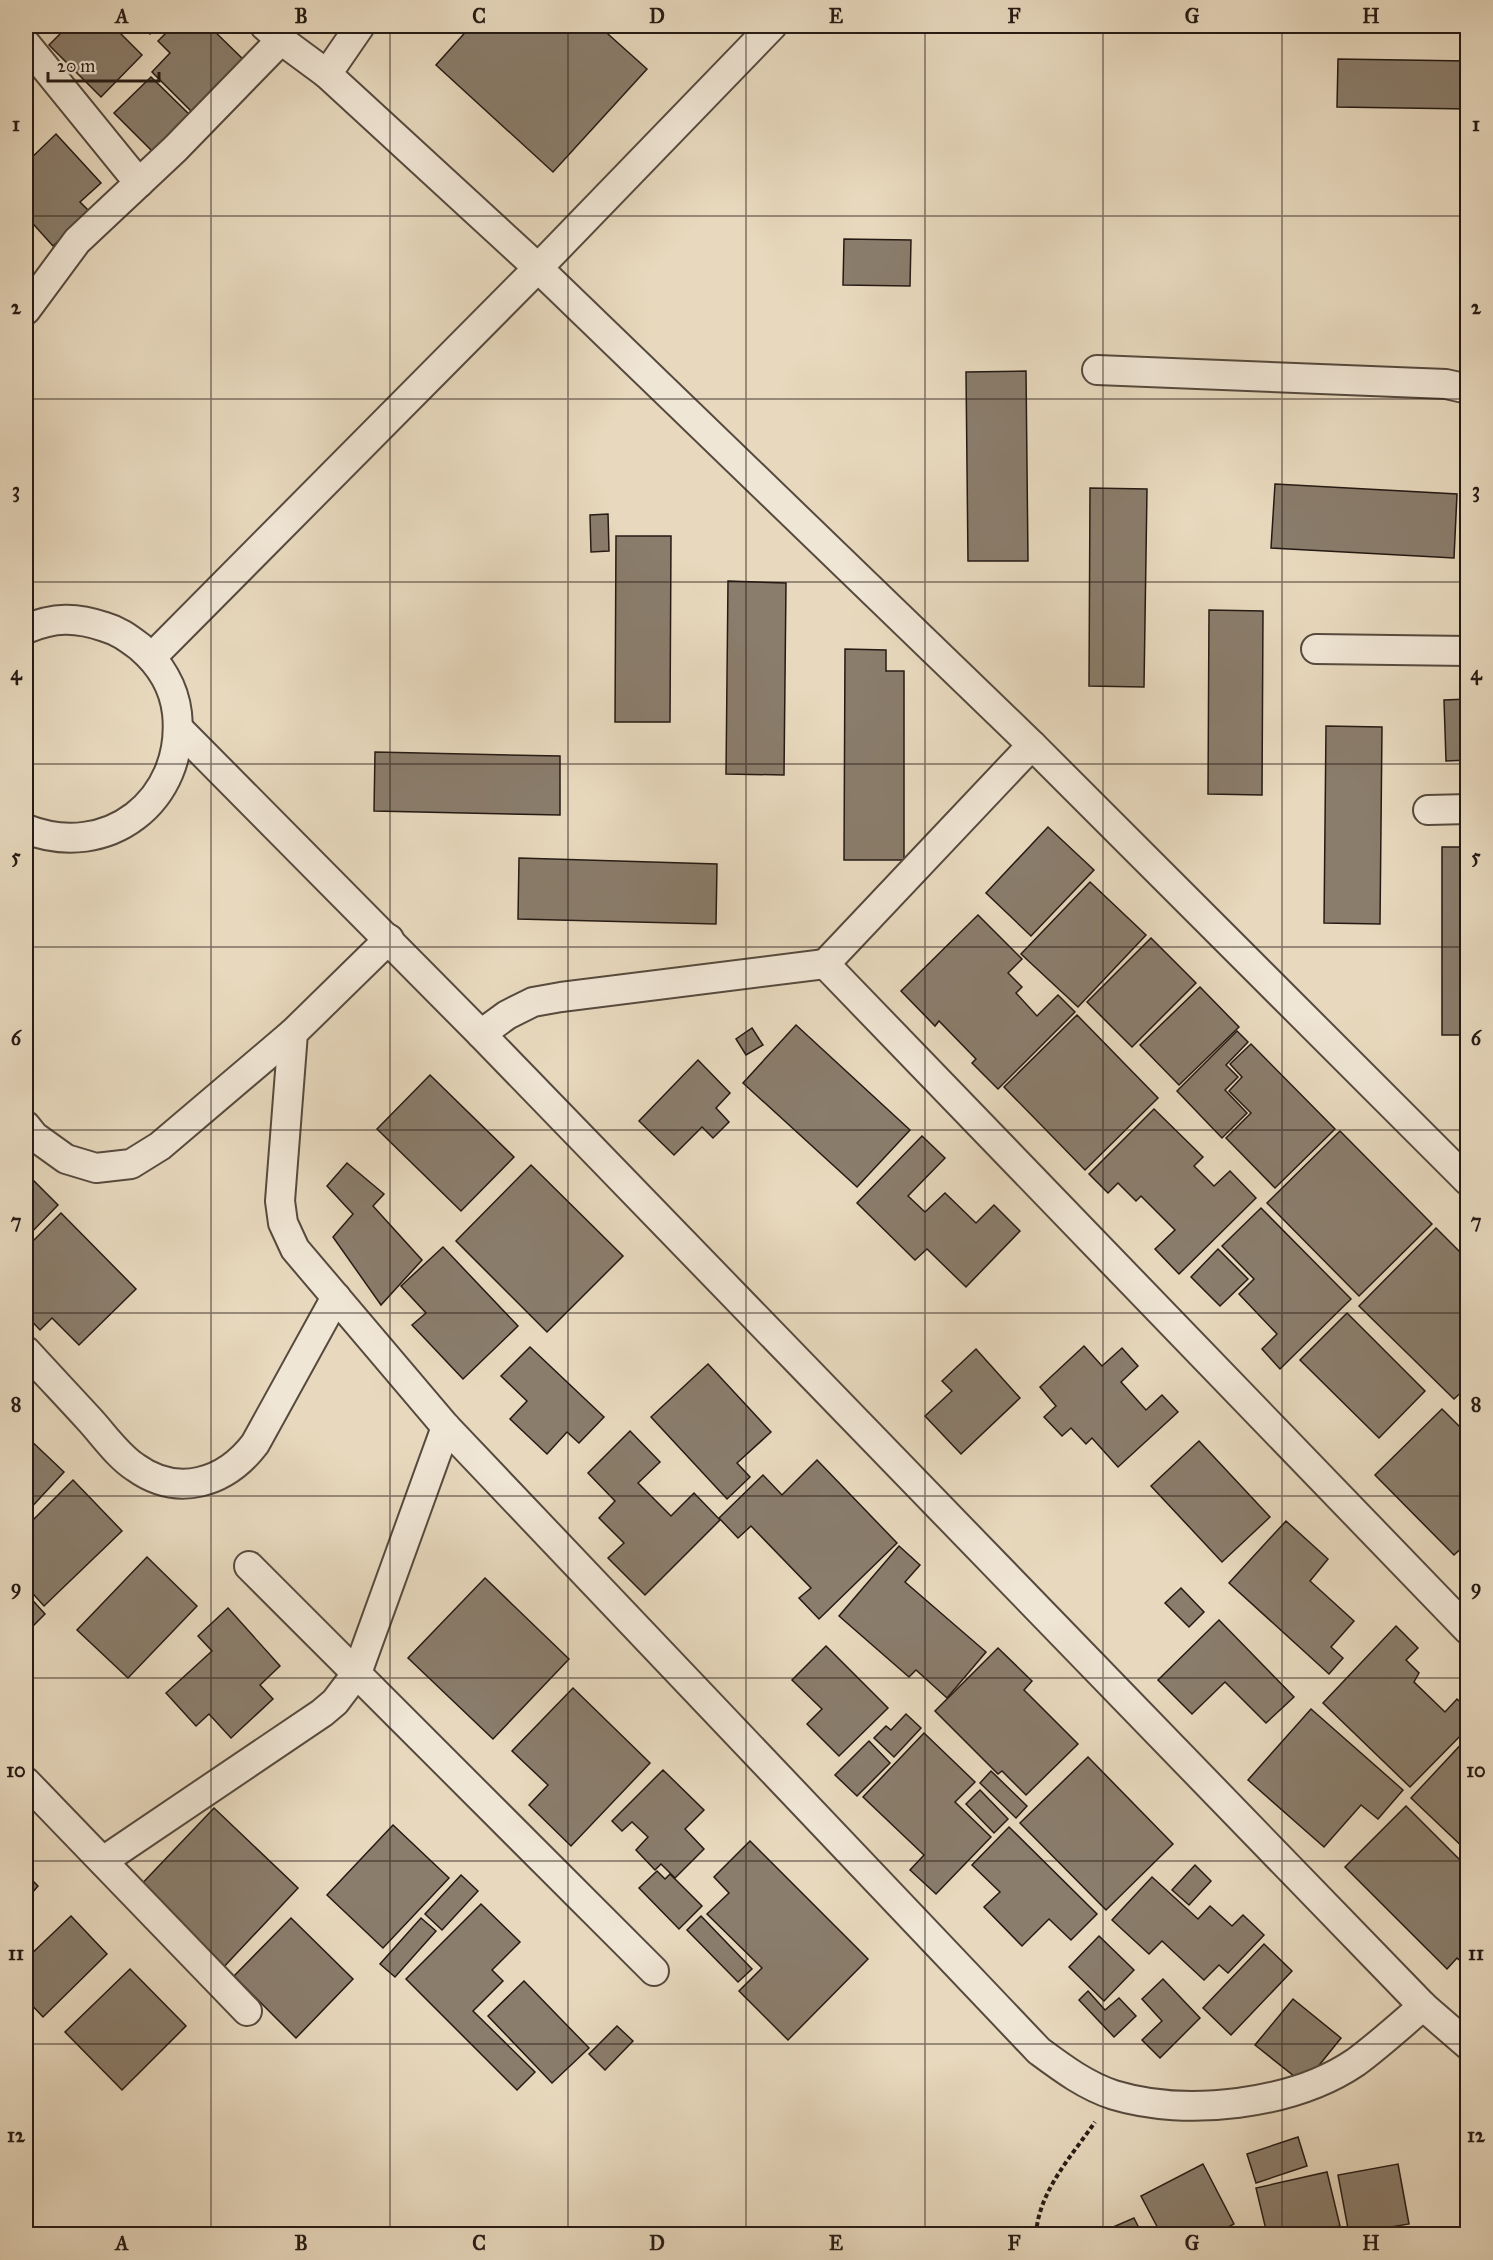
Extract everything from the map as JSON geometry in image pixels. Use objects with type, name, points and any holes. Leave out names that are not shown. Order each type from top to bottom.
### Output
[{"type":"street","points":[[327,74],[360,26]]},
{"type":"street","points":[[152,657],[538,268],[772,26]]},
{"type":"street","points":[[26,310],[77,241],[175,149],[273,33],[327,74],[538,268],[1032,744],[1467,1181]]},
{"type":"street","points":[[26,44],[139,183]]},
{"type":"street","points":[[1097,370],[1446,384],[1467,388]]},
{"type":"street","points":[[26,629],[44,621],[83,619],[120,632],[152,657],[166,678],[175,702],[178,728],[174,761],[160,791],[137,816],[109,832],[77,840],[44,837],[26,830]]},
{"type":"street","points":[[1316,649],[1467,651]]},
{"type":"street","points":[[178,728],[389,939],[1423,2006],[1467,2045]]},
{"type":"street","points":[[481,1034],[507,1015],[533,1002],[825,964],[1032,744]]},
{"type":"street","points":[[1428,810],[1467,809]]},
{"type":"street","points":[[26,1126],[34,1136],[66,1159],[96,1168],[131,1164],[160,1146],[293,1033],[389,939]]},
{"type":"street","points":[[825,964],[1467,1630]]},
{"type":"street","points":[[293,1033],[280,1201],[283,1223],[295,1249],[447,1427],[1039,2051],[1074,2077],[1114,2094],[1177,2106],[1245,2103],[1307,2088],[1355,2062],[1423,2006]]},
{"type":"street","points":[[26,1351],[133,1466],[164,1481],[180,1484],[197,1483],[229,1471],[243,1461],[255,1444],[336,1297]]},
{"type":"street","points":[[103,1861],[335,1702],[357,1673],[447,1427]]},
{"type":"street","points":[[249,1566],[654,1971]]},
{"type":"street","points":[[26,1782],[247,2011]]},
{"type":"path","points":[[1036,2235],[1037,2222],[1046,2193],[1114,2094]]},
{"type":"building","points":[[68,26],[113,26],[142,55],[101,97],[49,45]]},
{"type":"building","points":[[143,26],[160,26],[150,34]]},
{"type":"building","points":[[173,26],[209,26],[249,65],[198,118],[152,72],[170,53],[158,41]]},
{"type":"building","points":[[471,26],[599,26],[647,69],[553,172],[436,65]]},
{"type":"building","points":[[1338,59],[1468,61],[1468,109],[1337,107]]},
{"type":"building","points":[[151,77],[193,118],[156,155],[114,113]]},
{"type":"building","points":[[56,134],[101,183],[80,202],[90,212],[53,246],[26,216],[26,163]]},
{"type":"building","points":[[844,239],[911,240],[910,286],[843,285]]},
{"type":"building","points":[[1026,371],[1028,561],[968,561],[966,372]]},
{"type":"building","points":[[1275,484],[1457,494],[1454,558],[1271,548]]},
{"type":"building","points":[[1090,488],[1147,489],[1144,687],[1089,686]]},
{"type":"building","points":[[608,514],[609,551],[591,552],[590,515]]},
{"type":"building","points":[[616,536],[671,536],[670,722],[615,722]]},
{"type":"building","points":[[728,581],[786,583],[784,775],[726,774]]},
{"type":"building","points":[[1209,610],[1263,611],[1262,795],[1208,794]]},
{"type":"building","points":[[845,649],[886,650],[886,671],[904,671],[904,860],[844,860]]},
{"type":"building","points":[[1468,699],[1468,760],[1446,761],[1444,700]]},
{"type":"building","points":[[1326,726],[1382,727],[1380,924],[1324,923]]},
{"type":"building","points":[[375,752],[560,756],[560,815],[374,811]]},
{"type":"building","points":[[1048,827],[1094,870],[1031,936],[986,893]]},
{"type":"building","points":[[1442,847],[1468,847],[1468,1035],[1442,1035]]},
{"type":"building","points":[[519,858],[717,864],[716,924],[518,919]]},
{"type":"building","points":[[1090,882],[1146,935],[1078,1007],[1021,954]]},
{"type":"building","points":[[978,915],[1022,959],[1008,973],[1022,987],[1016,993],[1037,1016],[1058,995],[1075,1012],[998,1089],[972,1063],[976,1059],[939,1021],[935,1026],[901,991]]},
{"type":"building","points":[[1151,938],[1196,983],[1132,1047],[1087,1002]]},
{"type":"building","points":[[1200,987],[1239,1027],[1179,1085],[1140,1045]]},
{"type":"building","points":[[1077,1015],[1158,1098],[1085,1170],[1004,1087]]},
{"type":"building","points":[[796,1025],[910,1130],[857,1187],[743,1083]]},
{"type":"building","points":[[752,1028],[763,1045],[746,1055],[736,1039]]},
{"type":"building","points":[[1237,1031],[1248,1042],[1226,1065],[1238,1077],[1225,1090],[1247,1113],[1222,1138],[1177,1091]]},
{"type":"building","points":[[1251,1044],[1335,1129],[1275,1188],[1226,1138],[1251,1113],[1229,1091],[1242,1077],[1230,1064]]},
{"type":"building","points":[[698,1060],[730,1093],[716,1108],[729,1122],[713,1138],[702,1127],[674,1155],[639,1121]]},
{"type":"building","points":[[430,1075],[514,1157],[461,1211],[377,1129]]},
{"type":"building","points":[[1154,1109],[1203,1157],[1194,1166],[1214,1186],[1230,1171],[1256,1198],[1179,1274],[1155,1249],[1175,1230],[1141,1196],[1136,1201],[1118,1183],[1108,1193],[1089,1174]]},
{"type":"building","points":[[1340,1131],[1432,1224],[1359,1296],[1267,1203]]},
{"type":"building","points":[[922,1136],[945,1158],[908,1196],[925,1212],[945,1193],[976,1223],[994,1205],[1020,1231],[966,1287],[927,1249],[915,1260],[857,1203]]},
{"type":"building","points":[[347,1163],[384,1194],[373,1206],[422,1260],[381,1305],[333,1237],[353,1214],[327,1186]]},
{"type":"building","points":[[531,1165],[623,1256],[547,1332],[456,1241]]},
{"type":"building","points":[[26,1173],[58,1205],[26,1238]]},
{"type":"building","points":[[1261,1208],[1351,1299],[1280,1369],[1262,1349],[1277,1334],[1239,1294],[1254,1279],[1222,1246]]},
{"type":"building","points":[[61,1213],[136,1289],[79,1345],[52,1318],[40,1330],[26,1315],[26,1248]]},
{"type":"building","points":[[1436,1228],[1468,1260],[1468,1386],[1454,1399],[1359,1306]]},
{"type":"building","points":[[443,1247],[518,1326],[463,1379],[412,1325],[426,1313],[401,1286]]},
{"type":"building","points":[[1218,1249],[1248,1279],[1220,1306],[1191,1277]]},
{"type":"building","points":[[1347,1313],[1425,1391],[1379,1438],[1300,1360]]},
{"type":"building","points":[[1084,1346],[1102,1366],[1122,1348],[1138,1366],[1121,1382],[1146,1410],[1162,1395],[1178,1412],[1118,1467],[1092,1438],[1086,1444],[1071,1428],[1062,1436],[1044,1417],[1056,1406],[1040,1387]]},
{"type":"building","points":[[530,1347],[604,1417],[579,1443],[567,1432],[547,1454],[510,1419],[527,1401],[501,1376]]},
{"type":"building","points":[[976,1349],[1020,1398],[961,1454],[925,1416],[952,1391],[942,1381]]},
{"type":"building","points":[[708,1364],[771,1432],[737,1463],[750,1477],[727,1499],[651,1417]]},
{"type":"building","points":[[1442,1409],[1468,1435],[1468,1542],[1454,1555],[1375,1475]]},
{"type":"building","points":[[630,1431],[660,1462],[638,1483],[671,1516],[694,1493],[720,1520],[645,1595],[608,1558],[624,1543],[599,1518],[615,1501],[588,1473]]},
{"type":"building","points":[[26,1436],[64,1472],[26,1513]]},
{"type":"building","points":[[1199,1441],[1270,1517],[1222,1562],[1151,1486]]},
{"type":"building","points":[[817,1460],[897,1543],[819,1619],[799,1598],[811,1588],[751,1526],[738,1538],[719,1518],[763,1475],[782,1495]]},
{"type":"building","points":[[73,1480],[122,1531],[44,1606],[26,1586],[26,1527]]},
{"type":"building","points":[[1286,1521],[1328,1559],[1310,1581],[1354,1621],[1331,1647],[1343,1658],[1329,1674],[1229,1583]]},
{"type":"building","points":[[899,1546],[920,1565],[905,1582],[986,1652],[947,1698],[916,1670],[909,1677],[839,1616]]},
{"type":"building","points":[[147,1557],[197,1606],[128,1678],[77,1630]]},
{"type":"building","points":[[485,1578],[569,1659],[493,1739],[408,1658]]},
{"type":"building","points":[[1181,1588],[1204,1612],[1189,1627],[1165,1603]]},
{"type":"building","points":[[26,1593],[45,1614],[26,1633]]},
{"type":"building","points":[[228,1608],[280,1666],[260,1685],[273,1699],[231,1738],[209,1714],[196,1726],[166,1693],[212,1651],[198,1636]]},
{"type":"building","points":[[1219,1620],[1294,1697],[1266,1723],[1225,1682],[1192,1714],[1158,1680]]},
{"type":"building","points":[[1396,1626],[1418,1648],[1406,1660],[1419,1673],[1414,1682],[1445,1712],[1457,1699],[1468,1709],[1468,1728],[1410,1787],[1323,1703]]},
{"type":"building","points":[[826,1646],[888,1708],[839,1756],[807,1724],[822,1709],[792,1680]]},
{"type":"building","points":[[998,1648],[1032,1681],[1024,1690],[1078,1744],[1026,1795],[1002,1771],[998,1774],[935,1711]]},
{"type":"building","points":[[573,1688],[650,1763],[571,1846],[529,1805],[548,1785],[512,1751]]},
{"type":"building","points":[[1311,1709],[1403,1790],[1378,1819],[1361,1805],[1324,1847],[1248,1780]]},
{"type":"building","points":[[906,1714],[921,1728],[894,1757],[874,1738],[886,1726],[891,1730]]},
{"type":"building","points":[[924,1733],[975,1782],[955,1802],[991,1837],[936,1894],[910,1870],[924,1855],[863,1797]]},
{"type":"building","points":[[1468,1737],[1468,1852],[1411,1798]]},
{"type":"building","points":[[869,1741],[890,1763],[857,1796],[835,1775]]},
{"type":"building","points":[[1088,1757],[1173,1844],[1106,1910],[1020,1823]]},
{"type":"building","points":[[663,1770],[704,1810],[685,1829],[704,1849],[675,1878],[661,1864],[655,1870],[636,1850],[648,1837],[632,1822],[622,1831],[612,1821]]},
{"type":"building","points":[[991,1771],[1027,1806],[1016,1818],[980,1783]]},
{"type":"building","points":[[980,1790],[1008,1819],[994,1833],[966,1804]]},
{"type":"building","points":[[1406,1806],[1468,1868],[1468,1968],[1457,1958],[1447,1969],[1345,1867]]},
{"type":"building","points":[[214,1808],[298,1888],[220,1971],[135,1891]]},
{"type":"building","points":[[393,1825],[449,1878],[383,1948],[327,1895]]},
{"type":"building","points":[[1009,1827],[1097,1914],[1071,1940],[1049,1919],[1022,1946],[984,1907],[1000,1892],[972,1865]]},
{"type":"building","points":[[750,1841],[868,1959],[788,2040],[739,1991],[762,1968],[707,1914],[729,1893],[714,1877]]},
{"type":"building","points":[[1195,1865],[1211,1881],[1189,1905],[1172,1890]]},
{"type":"building","points":[[657,1871],[665,1879],[670,1874],[702,1906],[679,1929],[639,1888]]},
{"type":"building","points":[[26,1874],[38,1886],[26,1900]]},
{"type":"building","points":[[461,1875],[478,1891],[442,1930],[425,1914]]},
{"type":"building","points":[[1152,1877],[1198,1919],[1210,1906],[1232,1926],[1243,1915],[1264,1935],[1228,1973],[1219,1965],[1204,1980],[1162,1941],[1149,1954],[1112,1920]]},
{"type":"building","points":[[481,1904],[520,1942],[492,1970],[503,1981],[473,2011],[535,2072],[517,2090],[406,1979]]},
{"type":"building","points":[[71,1916],[107,1954],[43,2017],[26,1999],[26,1959]]},
{"type":"building","points":[[701,1916],[752,1969],[738,1982],[687,1930]]},
{"type":"building","points":[[291,1918],[353,1979],[296,2038],[234,1976]]},
{"type":"building","points":[[421,1918],[436,1931],[395,1977],[380,1964]]},
{"type":"building","points":[[1099,1936],[1134,1970],[1104,2001],[1069,1967]]},
{"type":"building","points":[[1264,1944],[1292,1971],[1231,2035],[1203,2008]]},
{"type":"building","points":[[130,1969],[186,2026],[122,2090],[65,2032]]},
{"type":"building","points":[[1163,1979],[1200,2018],[1160,2058],[1142,2040],[1162,2021],[1142,1999]]},
{"type":"building","points":[[524,1981],[589,2048],[552,2083],[488,2016]]},
{"type":"building","points":[[1088,1991],[1105,2010],[1119,1998],[1136,2016],[1114,2037],[1079,2000]]},
{"type":"building","points":[[1293,1999],[1341,2038],[1304,2084],[1255,2045]]},
{"type":"building","points":[[617,2026],[633,2041],[605,2070],[589,2054]]},
{"type":"building","points":[[1298,2137],[1307,2166],[1256,2183],[1247,2154]]},
{"type":"building","points":[[1203,2164],[1234,2224],[1215,2234],[1161,2234],[1141,2196]]},
{"type":"building","points":[[1398,2164],[1409,2224],[1349,2234],[1338,2175]]},
{"type":"building","points":[[1468,2165],[1468,2191],[1461,2167]]},
{"type":"building","points":[[1327,2172],[1340,2226],[1301,2234],[1267,2234],[1256,2188]]},
{"type":"building","points":[[1134,2218],[1142,2234],[1097,2234]]}]
